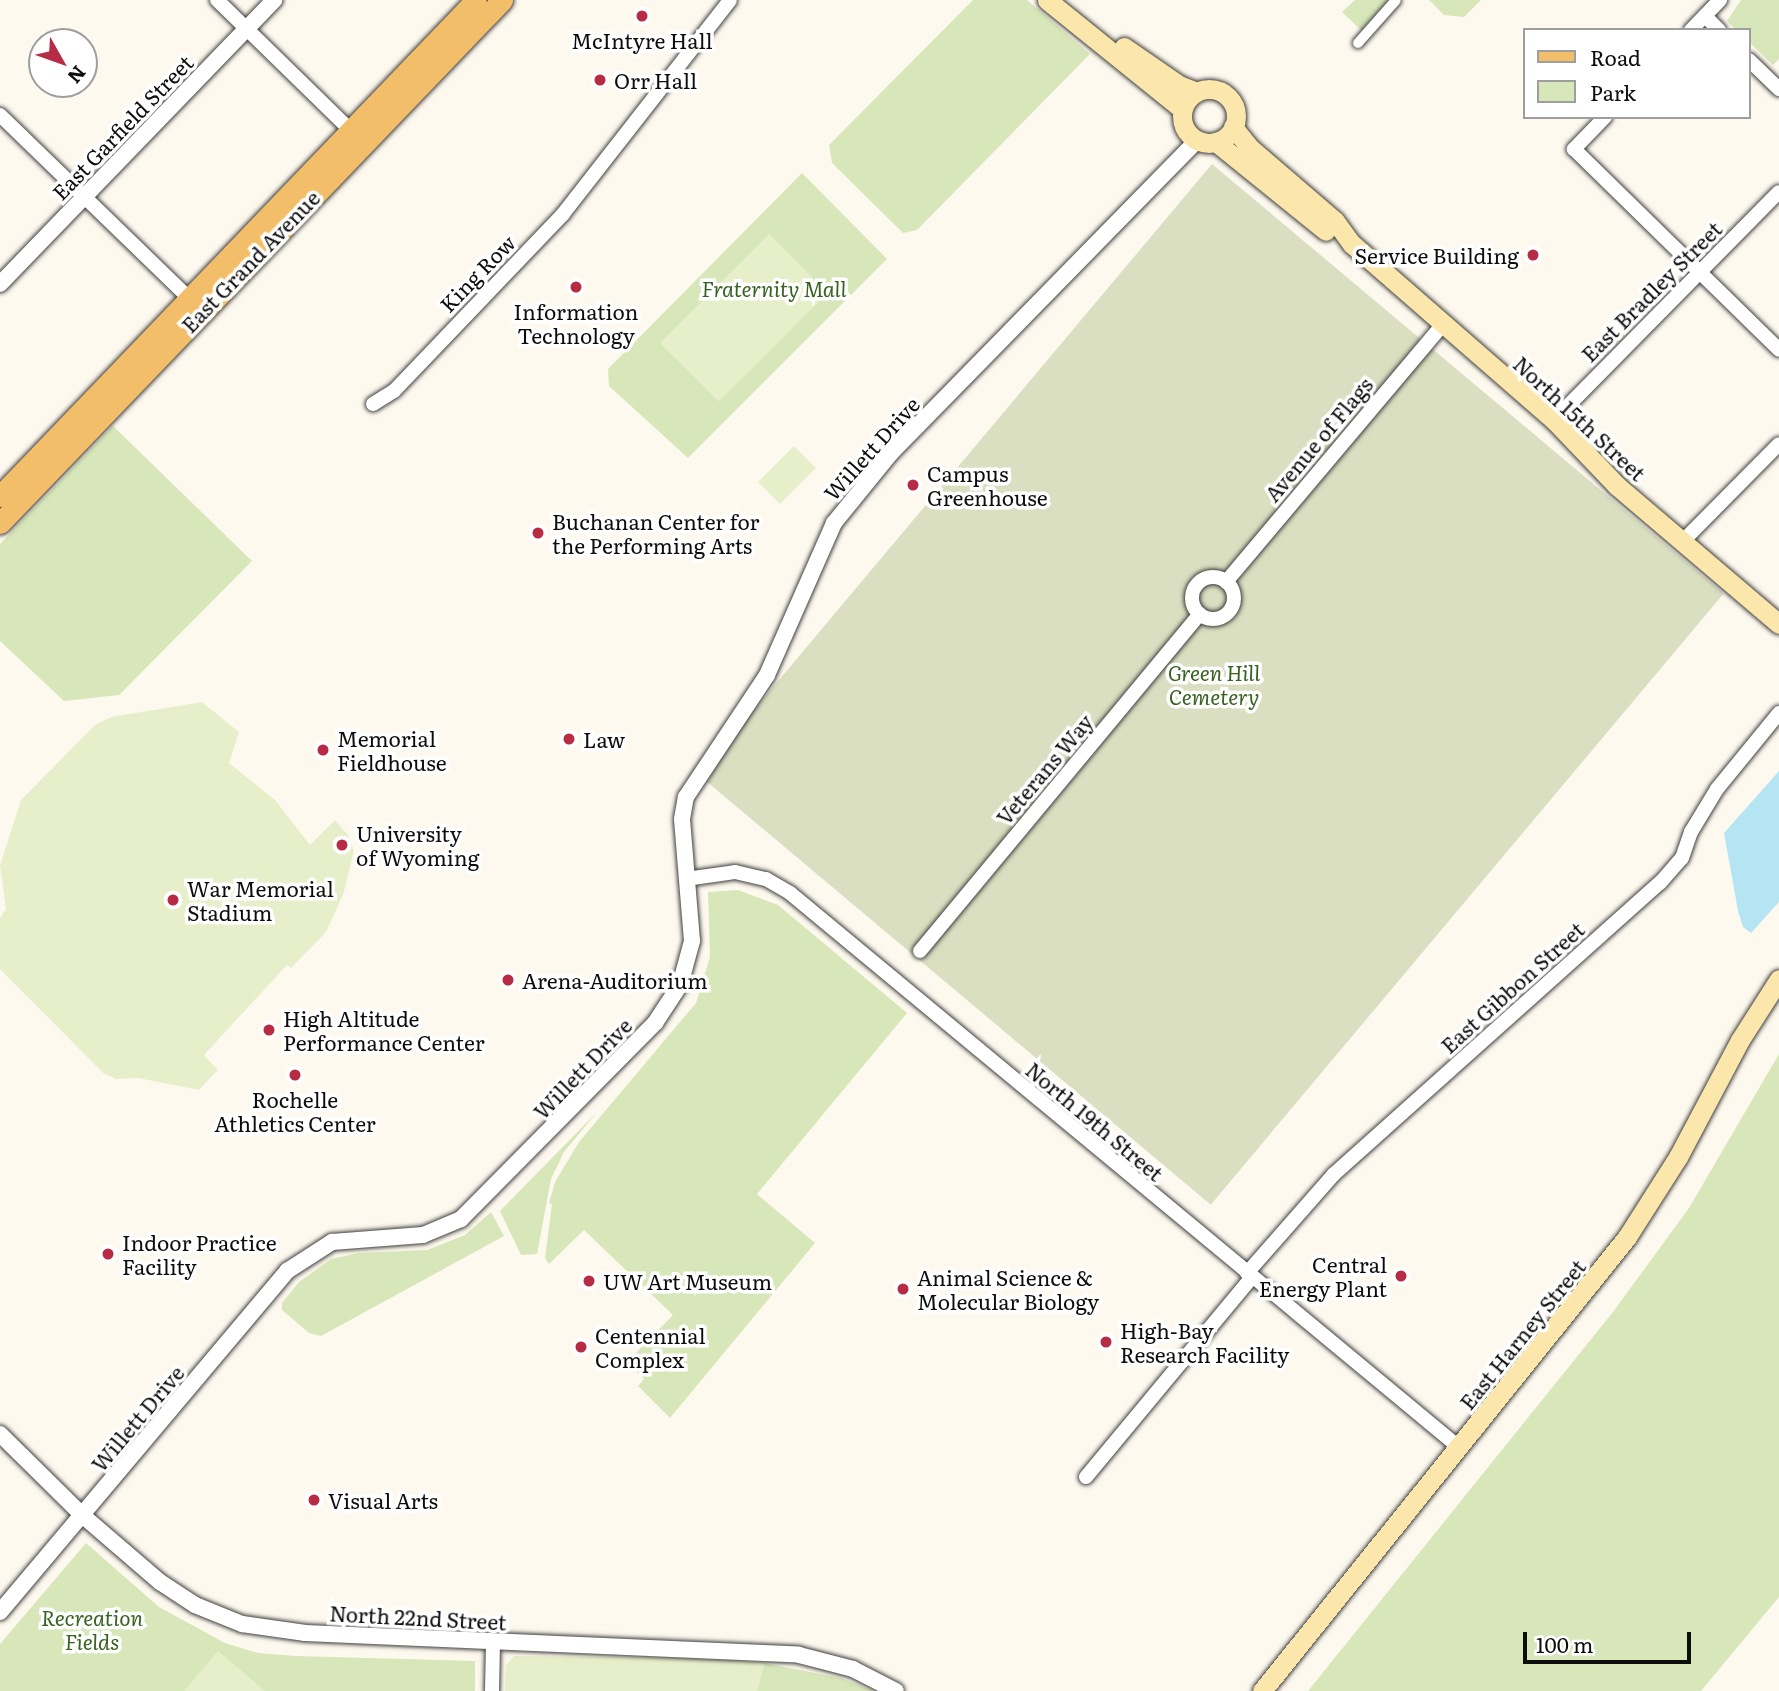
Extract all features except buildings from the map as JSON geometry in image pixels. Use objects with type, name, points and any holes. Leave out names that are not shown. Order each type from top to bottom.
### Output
[{"type":"main road","name":"East Grand Avenue","points":[[0,496],[477,0]]},
{"type":"main road","name":"East Grand Avenue","points":[[0,523],[502,0]]},
{"type":"main road","name":"North 15th Street","points":[[1047,0],[1182,109],[1185,129],[1206,141],[1327,231],[1352,244]]},
{"type":"main road","name":"North 15th Street","points":[[1068,0],[1158,72],[1197,92],[1212,89],[1229,98],[1235,109],[1233,127],[1250,148],[1335,221],[1352,244],[1554,420],[1617,486],[1779,624]]},
{"type":"main road","points":[[1182,109],[1197,92]]},
{"type":"main road","points":[[1206,141],[1233,127]]},
{"type":"main road","name":"East Harney Street","points":[[1262,1691],[1460,1448],[1648,1206],[1740,1040],[1779,979]]},
{"type":"street","points":[[217,0],[350,130]]},
{"type":"street","name":"East Garfield Street","points":[[0,284],[274,0]]},
{"type":"street","name":"King Row","points":[[373,404],[394,391],[563,214],[601,160],[730,0]]},
{"type":"street","points":[[1358,43],[1396,0]]},
{"type":"street","points":[[1693,28],[1720,0]]},
{"type":"street","points":[[1705,16],[1717,28]]},
{"type":"street","points":[[1751,62],[1779,89]]},
{"type":"street","points":[[0,115],[189,298]]},
{"type":"street","points":[[1603,119],[1574,149],[1779,350]]},
{"type":"street","name":"Willett Drive","points":[[0,1612],[302,1259],[344,1239],[412,1237],[448,1227],[474,1208],[630,1051],[670,1003],[685,970],[692,941],[682,819],[686,797],[762,685],[834,523],[890,454],[1206,141]]},
{"type":"street","name":"East Bradley Street","points":[[1554,420],[1779,192]]},
{"type":"street","name":"Avenue of Flags","points":[[1226,582],[1443,324]]},
{"type":"street","points":[[1683,541],[1779,444]]},
{"type":"street","points":[[1214,577],[1226,582],[1234,597],[1227,613],[1217,619],[1200,614],[1192,597],[1197,585],[1214,577]]},
{"type":"street","name":"Veterans Way","points":[[920,951],[1200,614]]},
{"type":"street","name":"East Gibbon Street","points":[[1086,1477],[1334,1174],[1660,883],[1682,858],[1691,832],[1717,789],[1779,713]]},
{"type":"street","name":"North 19th Street","points":[[686,879],[735,872],[766,879],[790,893],[1460,1448]]},
{"type":"street","name":"North 22nd Street","points":[[0,1434],[82,1515],[170,1590],[226,1619],[305,1633],[799,1655],[853,1669],[895,1691]]},
{"type":"street","points":[[492,1691],[493,1642]]},
{"type":"green space","points":[[973,0],[1027,0],[1090,54],[917,230],[903,233],[832,163],[829,145]]},
{"type":"green space","points":[[1355,0],[1389,0],[1364,33],[1342,12]]},
{"type":"green space","points":[[1429,0],[1481,0],[1464,17],[1444,15]]},
{"type":"green space","points":[[1741,0],[1779,0],[1779,59],[1773,65],[1751,44],[1751,28],[1734,28],[1727,21]]},
{"type":"green space","name":"Green Hill Cemetery","points":[[1212,164],[1724,593],[1211,1205],[699,775]]},
{"type":"green space","name":"Fraternity Mall","points":[[802,173],[887,259],[688,458],[609,386],[608,369]]},
{"type":"green space","points":[[769,234],[828,293],[719,402],[660,343]]},
{"type":"green space","points":[[113,426],[252,561],[119,695],[64,701],[0,641],[0,544]]},
{"type":"green space","points":[[794,446],[816,468],[780,504],[758,482]]},
{"type":"green space","name":"War Memorial Stadium","points":[[202,702],[239,732],[229,763],[275,800],[310,845],[335,820],[348,835],[354,851],[343,895],[326,932],[291,968],[287,965],[204,1055],[218,1070],[199,1090],[138,1078],[116,1079],[103,1073],[0,969],[0,918],[6,909],[0,865],[21,800],[95,725],[111,717]]},
{"type":"green space","points":[[738,890],[778,905],[907,1013],[757,1194],[815,1243],[670,1418],[638,1386],[644,1379],[633,1368],[637,1363],[632,1357],[673,1315],[584,1230],[549,1264],[545,1258],[552,1204],[549,1203],[555,1182],[579,1142],[696,1003],[710,957],[708,892]]},
{"type":"green space","points":[[1779,1054],[1779,1597],[1701,1691],[1308,1691],[1613,1312],[1689,1208]]},
{"type":"green space","points":[[598,1111],[564,1152],[551,1179],[537,1254],[521,1255],[500,1211]]},
{"type":"green space","points":[[491,1212],[504,1236],[321,1336],[309,1333],[282,1310],[282,1303],[299,1282],[331,1259],[359,1253],[427,1250],[465,1235]]},
{"type":"green space","name":"Recreation Fields","points":[[86,1543],[159,1607],[225,1643],[258,1653],[296,1656],[475,1661],[475,1691],[0,1691],[0,1644]]},
{"type":"green space","points":[[218,1651],[265,1691],[184,1691]]},
{"type":"green space","points":[[514,1656],[695,1658],[764,1663],[757,1691],[505,1691],[506,1665]]},
{"type":"green space","points":[[764,1663],[841,1678],[873,1691],[757,1691]]},
{"type":"water","points":[[1779,771],[1779,902],[1751,933],[1743,927],[1738,911],[1724,833]]},
{"type":"place","name":"McIntyre Hall","points":[[642,16]]},
{"type":"place","name":"Orr Hall","points":[[600,80]]},
{"type":"place","name":"Service Building","points":[[1533,255]]},
{"type":"place","name":"Information Technology","points":[[576,287]]},
{"type":"place","name":"Campus Greenhouse","points":[[913,485]]},
{"type":"place","name":"Buchanan Center for the Performing Arts","points":[[538,533]]},
{"type":"place","name":"Law","points":[[569,739]]},
{"type":"place","name":"Memorial Fieldhouse","points":[[323,750]]},
{"type":"place","name":"University of Wyoming","points":[[342,845]]},
{"type":"place","name":"War Memorial Stadium","points":[[173,900]]},
{"type":"place","name":"Arena-Auditorium","points":[[508,980]]},
{"type":"place","name":"High Altitude Performance Center","points":[[269,1030]]},
{"type":"place","name":"Rochelle Athletics Center","points":[[295,1075]]},
{"type":"place","name":"Indoor Practice Facility","points":[[108,1254]]},
{"type":"place","name":"Central Energy Plant","points":[[1401,1276]]},
{"type":"place","name":"UW Art Museum","points":[[589,1281]]},
{"type":"place","name":"Animal Science & Molecular Biology","points":[[903,1289]]},
{"type":"place","name":"High-Bay Research Facility","points":[[1106,1342]]},
{"type":"place","name":"Centennial Complex","points":[[581,1347]]},
{"type":"place","name":"Visual Arts","points":[[314,1500]]}]
